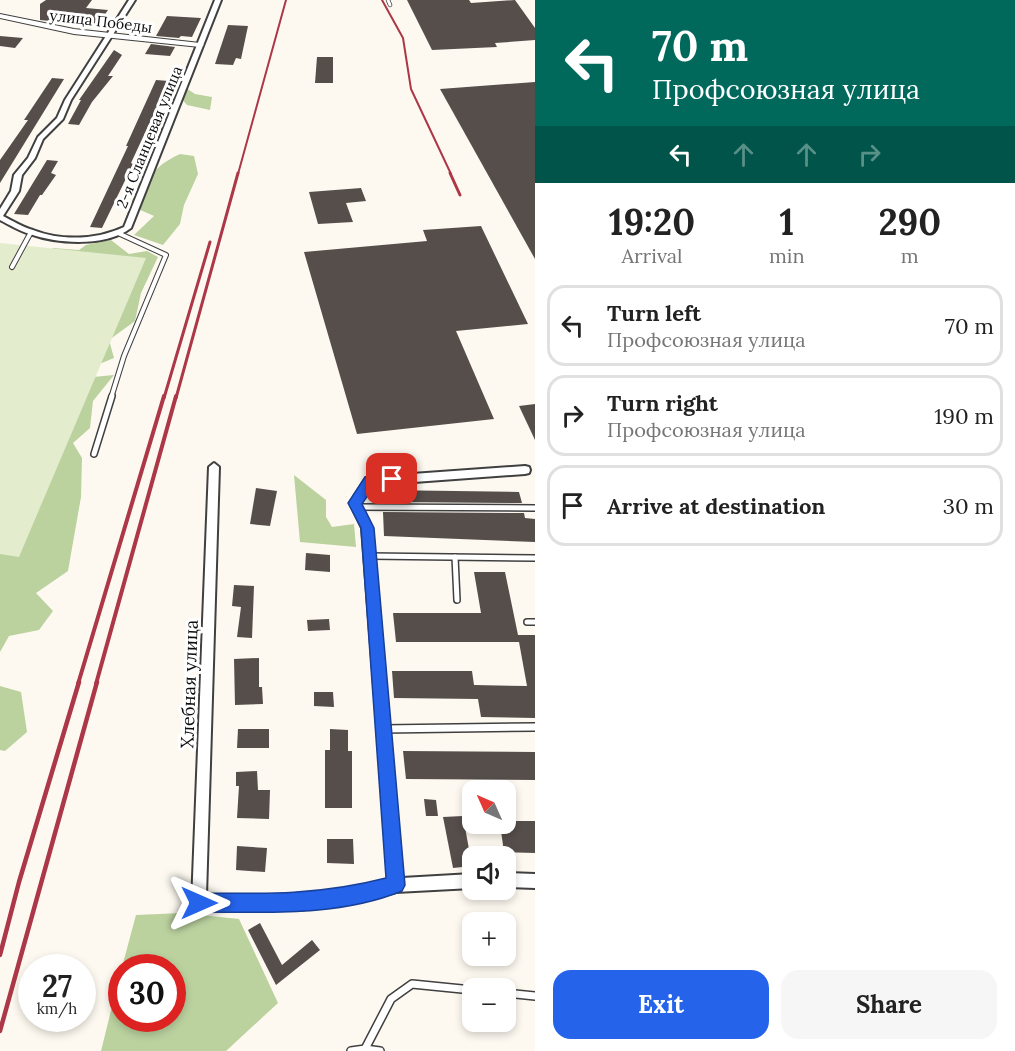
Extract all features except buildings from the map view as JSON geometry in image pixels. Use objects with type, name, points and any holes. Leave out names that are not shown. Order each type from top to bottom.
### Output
[{"type":"street","points":[[0,216],[15,191],[18,175],[31,158],[40,138],[60,119],[68,100],[132,0]]},
{"type":"street","name":"2-я Сланцевая улица","points":[[0,216],[31,232],[58,238],[92,237],[118,233],[127,228],[218,0]]},
{"type":"street","name":"улица Победы","points":[[0,17],[33,26],[200,45]]},
{"type":"street","name":"Хлебная улица","points":[[214,467],[199,903],[299,903],[348,897],[396,885]]},
{"type":"street","points":[[462,882],[396,885],[368,528],[355,503],[370,481],[525,470]]},
{"type":"street","points":[[516,880],[535,881]]},
{"type":"lane","points":[[388,0],[390,5]]},
{"type":"lane","points":[[12,267],[31,232]]},
{"type":"lane","points":[[94,454],[124,356],[166,255],[118,233]]},
{"type":"lane","points":[[357,507],[535,508]]},
{"type":"lane","points":[[370,556],[535,558]]},
{"type":"lane","points":[[455,557],[458,600]]},
{"type":"lane","points":[[527,622],[535,622]]},
{"type":"lane","points":[[383,729],[535,727]]},
{"type":"lane","points":[[365,1049],[391,999],[412,984],[462,989]]},
{"type":"lane","points":[[516,994],[535,996]]},
{"type":"lane","points":[[351,1051],[365,1049],[380,1051]]},
{"type":"green space","points":[[180,84],[195,94],[212,97],[210,110],[187,105],[175,91]]},
{"type":"green space","points":[[180,154],[194,156],[198,174],[184,205],[180,224],[163,245],[134,235],[154,216],[138,209],[148,182],[162,164]]},
{"type":"green space","points":[[111,240],[129,254],[147,251],[158,257],[141,293],[135,321],[109,340],[114,358],[92,367],[93,377],[114,375],[93,401],[90,428],[73,443],[82,458],[81,497],[68,571],[36,593],[53,611],[39,630],[9,636],[0,652],[0,548],[45,258],[53,248],[79,250],[86,245]]},
{"type":"green space","points":[[0,243],[146,258],[19,557],[0,554]]},
{"type":"green space","points":[[294,475],[326,500],[326,517],[332,527],[354,524],[356,547],[300,542]]},
{"type":"green space","points":[[0,686],[21,692],[27,732],[5,751],[0,750]]},
{"type":"green space","points":[[182,913],[239,919],[278,1003],[226,1051],[101,1051],[108,1023],[108,1032],[186,1032],[186,954],[126,954],[136,915]]},
{"type":"railway","points":[[238,174],[286,0]]},
{"type":"railway","points":[[382,0],[403,38],[411,89],[451,174]]},
{"type":"railway","points":[[176,398],[238,173]]},
{"type":"railway","points":[[450,173],[460,195]]},
{"type":"railway","points":[[164,398],[210,242]]},
{"type":"railway","points":[[78,684],[164,396]]},
{"type":"railway","points":[[96,684],[176,396]]},
{"type":"railway","points":[[0,955],[19,882],[79,682]]},
{"type":"railway","points":[[0,1031],[97,682]]},
{"type":"route","points":[[199,903],[299,903],[348,897],[396,885],[368,528],[355,503],[370,481],[392,479]]}]
